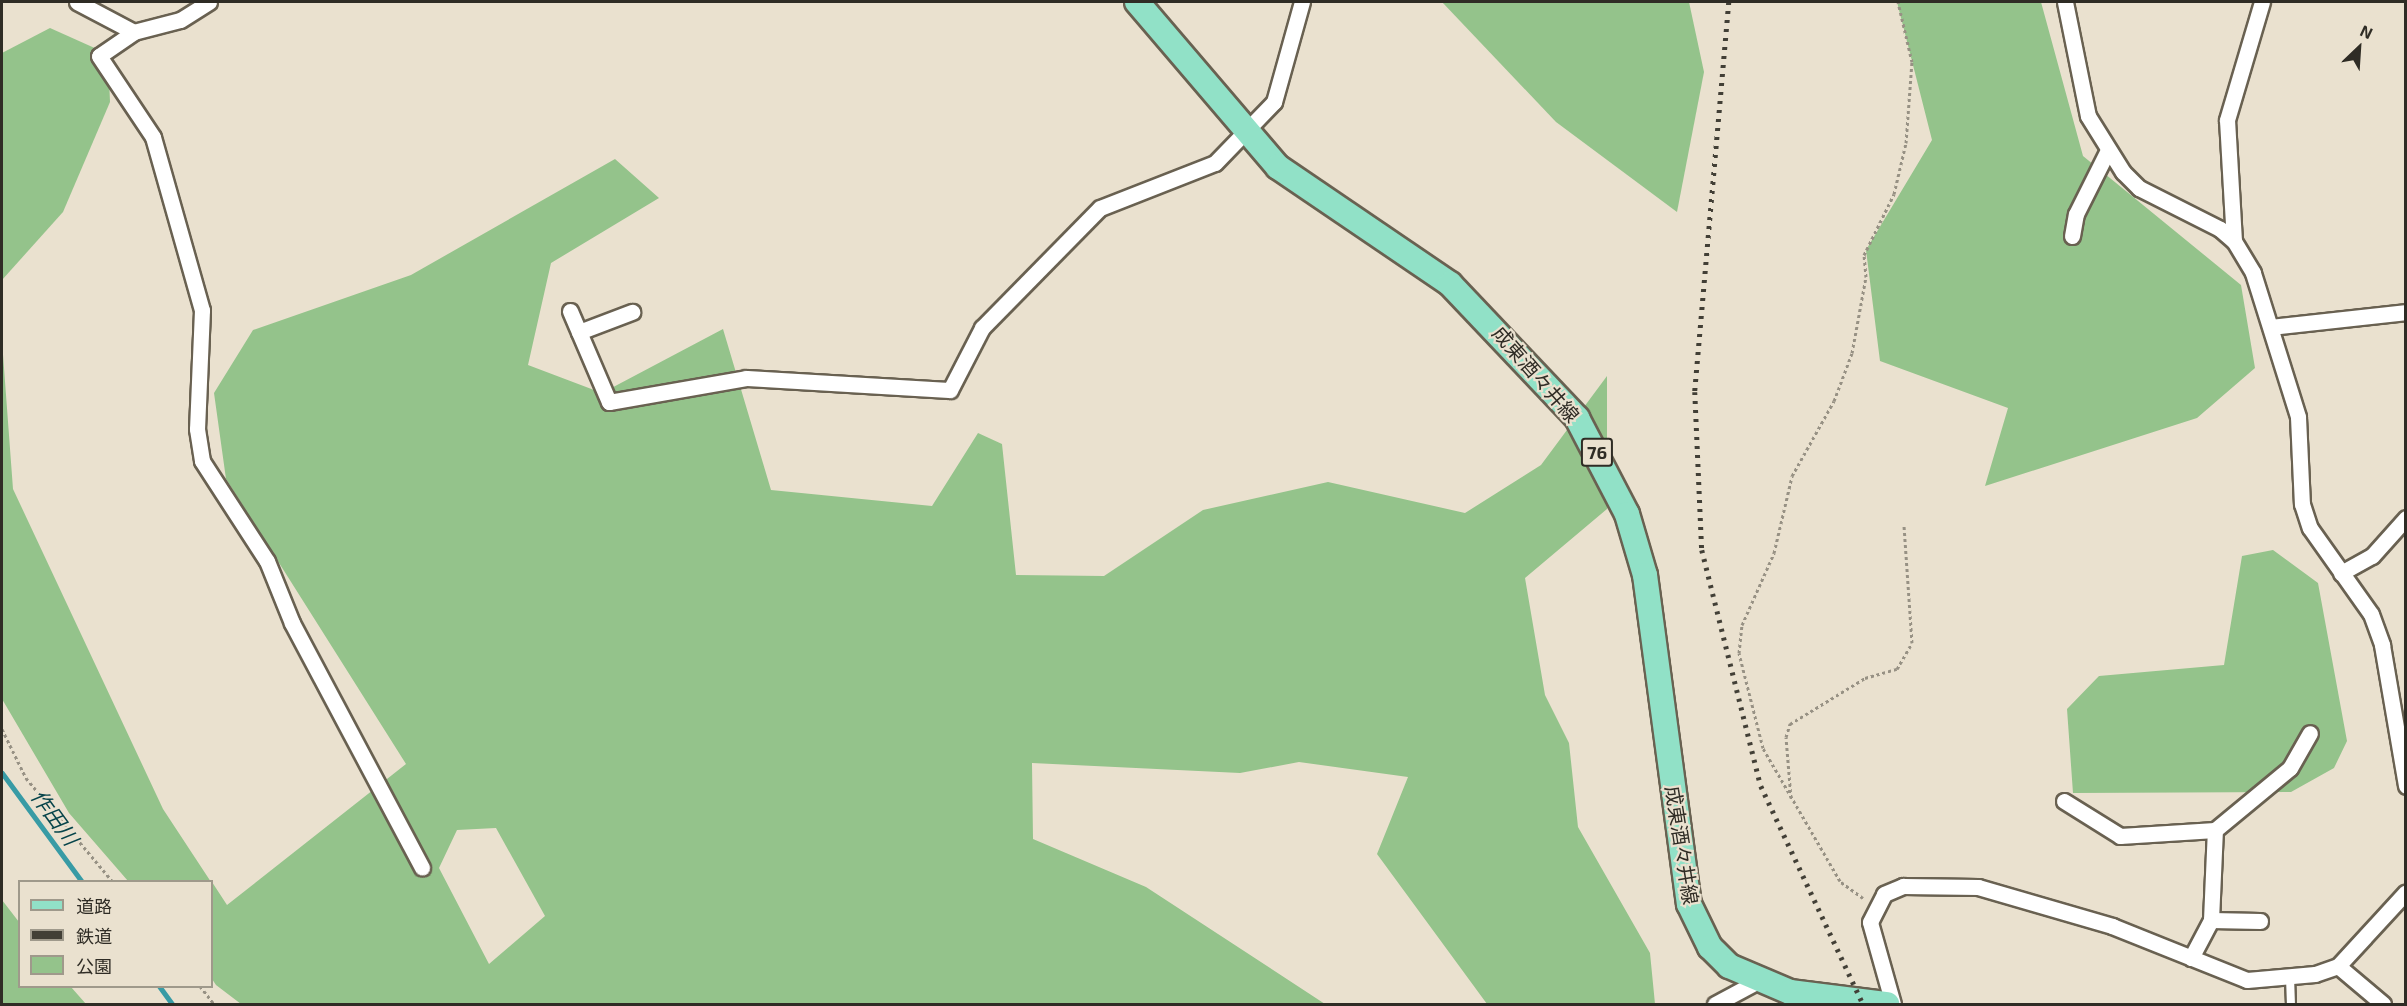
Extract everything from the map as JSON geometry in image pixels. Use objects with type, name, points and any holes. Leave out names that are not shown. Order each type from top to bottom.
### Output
[{"type":"main road","name":"成東酒々井線","points":[[1137,2],[1244,133],[1278,168],[1450,284],[1577,418],[1627,514],[1645,575],[1689,904],[1710,947],[1729,966],[1758,981],[1790,992],[1887,1005]]},
{"type":"street","points":[[77,2],[134,32]]},
{"type":"street","points":[[209,2],[180,20],[134,32],[99,56],[153,137],[202,310],[197,429],[202,461],[267,561],[292,623],[422,868]]},
{"type":"street","points":[[570,311],[609,402],[746,378],[951,390],[982,328],[1100,208],[1215,163],[1274,102],[1302,2]]},
{"type":"street","points":[[2065,2],[2088,116],[2108,150],[2139,188],[2201,216],[2234,241],[2253,273],[2298,417],[2302,504],[2310,528],[2371,614],[2382,645],[2406,786]]},
{"type":"street","points":[[2234,241],[2227,120],[2262,2]]},
{"type":"street","points":[[2072,236],[2076,214],[2108,150]]},
{"type":"street","points":[[579,332],[632,312]]},
{"type":"street","points":[[2271,327],[2406,312]]},
{"type":"street","points":[[2341,573],[2372,556],[2406,518]]},
{"type":"street","points":[[2064,801],[2120,836],[2215,830],[2290,768],[2310,733]]},
{"type":"street","points":[[2191,958],[2211,920],[2215,830]]},
{"type":"street","points":[[1893,1005],[1872,944],[1874,906],[1903,886],[1978,887],[2112,926],[2247,980],[2290,977],[2338,966],[2406,892]]},
{"type":"street","points":[[2211,920],[2260,921]]},
{"type":"street","points":[[2338,966],[2383,1005]]},
{"type":"street","points":[[1715,1005],[1758,981]]},
{"type":"lane","points":[[2290,977],[2290,1005]]},
{"type":"path","points":[[1874,906],[1840,882],[1791,800],[1764,748],[1744,690],[1742,625],[1774,553],[1792,477],[1833,401],[1852,353],[1866,278],[1864,255],[1894,194],[1906,142],[1912,62],[1898,2]]},
{"type":"path","points":[[1791,800],[1786,737],[1790,724],[1865,678],[1897,669],[1912,643],[1904,526]]},
{"type":"path","points":[[2,729],[26,778],[111,880]]},
{"type":"path","points":[[201,988],[214,1005]]},
{"type":"green space","points":[[1442,2],[1689,2],[1704,72],[1677,212],[1556,122]]},
{"type":"green space","points":[[1897,2],[2041,2],[2083,156],[2241,285],[2255,368],[2197,418],[1985,486],[2008,408],[1880,361],[1866,250],[1932,140]]},
{"type":"green space","points":[[50,28],[108,54],[110,102],[63,212],[2,280],[2,53]]},
{"type":"green space","points":[[615,159],[659,198],[551,263],[528,365],[602,393],[723,329],[771,490],[932,506],[978,433],[1002,444],[1016,575],[1104,576],[1203,510],[1328,482],[1465,513],[1541,465],[1607,376],[1607,509],[1525,578],[1545,695],[1569,743],[1578,827],[1650,953],[1655,1004],[1487,1004],[1377,854],[1408,777],[1299,762],[1240,773],[1032,763],[1033,839],[1146,887],[1325,1004],[241,1004],[213,980],[213,884],[227,905],[406,764],[226,479],[214,393],[253,330],[411,275]],"holes":[[[496,828],[545,916],[489,964],[439,868],[457,830]]]},
{"type":"green space","points":[[2,341],[13,489],[163,809],[210,880],[127,880],[69,813],[2,699]]},
{"type":"green space","points":[[2273,550],[2318,583],[2347,741],[2334,768],[2291,792],[2073,793],[2067,709],[2099,676],[2224,665],[2242,556]]},
{"type":"green space","points":[[2,900],[18,921],[18,988],[72,988],[86,1004],[2,1004]]},
{"type":"waterway","name":"作田川","points":[[2,773],[81,880]]},
{"type":"waterway","name":"作田川","points":[[160,988],[172,1004]]},
{"type":"railway","points":[[1729,2],[1695,392],[1702,550],[1761,786],[1863,1004]]}]
